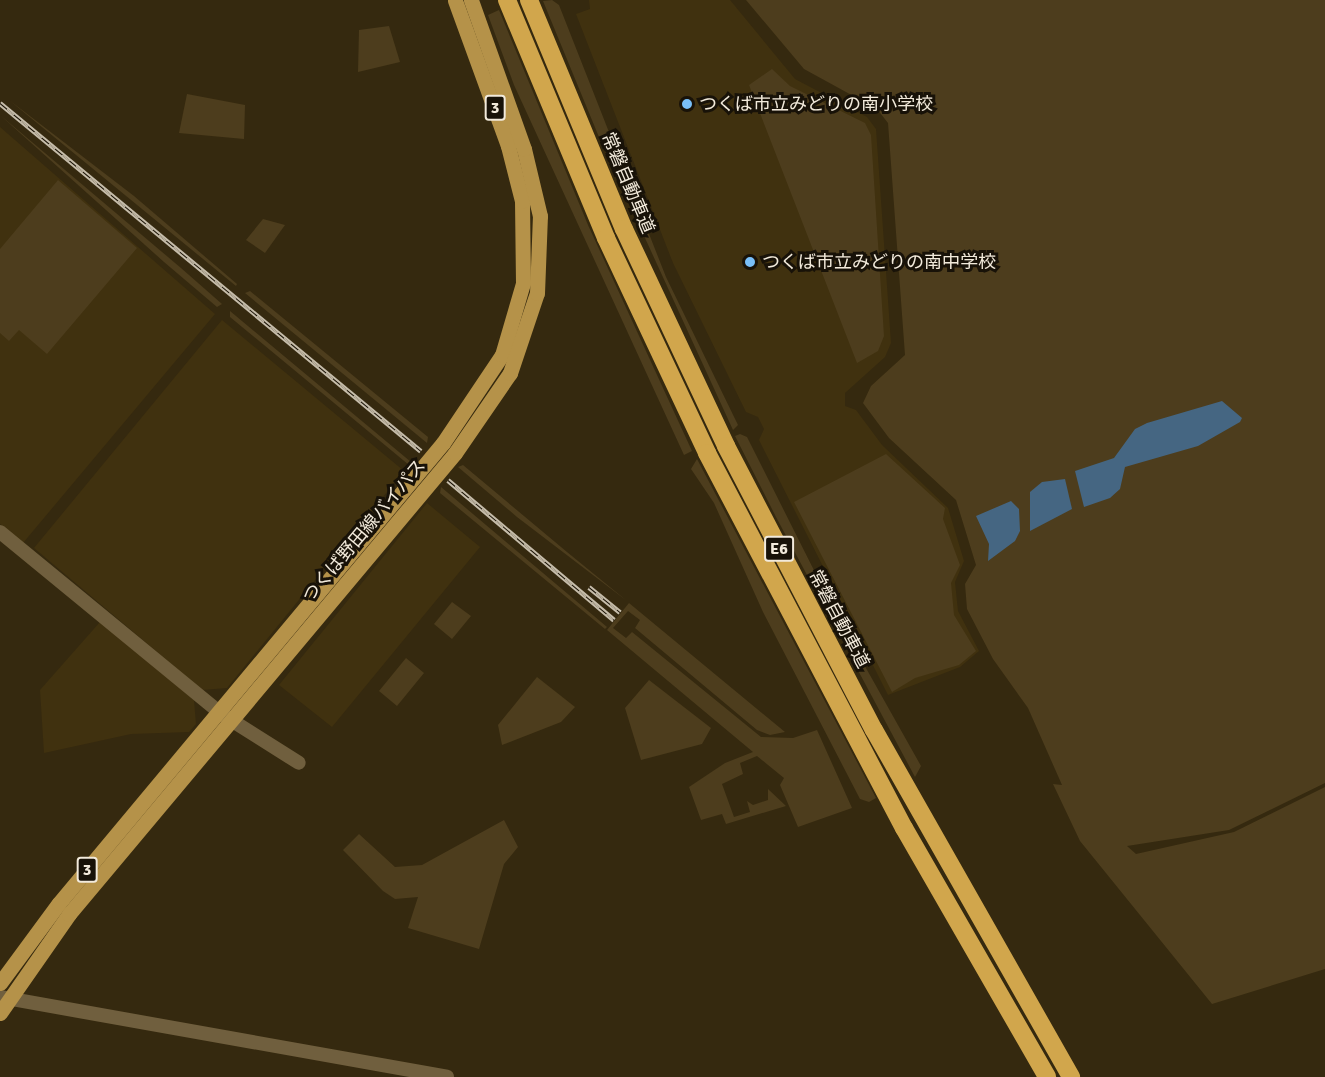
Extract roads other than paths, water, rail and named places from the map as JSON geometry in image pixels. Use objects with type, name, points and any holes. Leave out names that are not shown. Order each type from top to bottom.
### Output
[{"type":"highway","name":"E6","points":[[507,0],[601,227],[706,453],[904,828],[1047,1077]]},
{"type":"highway","name":"常磐自動車道","points":[[529,0],[624,229],[731,456],[879,740],[1071,1077]]},
{"type":"main road","name":"つくば野田線バイパス","points":[[0,1013],[4,998],[69,914],[467,413],[511,334],[525,264],[522,201],[508,146],[455,0]]},
{"type":"main road","name":"つくば野田線バイパス","points":[[0,983],[59,903],[226,717],[470,434],[522,348],[539,277],[540,216],[524,149],[471,0]]},
{"type":"street","points":[[0,532],[226,717],[299,763]]},
{"type":"street","points":[[4,998],[447,1077]]},
{"type":"water","points":[[1222,401],[1242,418],[1240,422],[1198,446],[1125,467],[1120,489],[1110,498],[1084,507],[1075,471],[1114,458],[1135,429],[1147,423]]},
{"type":"water","points":[[1065,479],[1072,509],[1030,531],[1030,492],[1042,482]]},
{"type":"water","points":[[1011,501],[1019,509],[1020,531],[1015,541],[988,561],[989,544],[976,516]]},
{"type":"railway","points":[[0,103],[421,451]]},
{"type":"railway","points":[[448,480],[614,620]]},
{"type":"railway","points":[[589,587],[620,612]]},
{"type":"place","name":"つくば市立みどりの南小学校","points":[[687,104]]},
{"type":"place","name":"つくば市立みどりの南中学校","points":[[750,262]]}]
